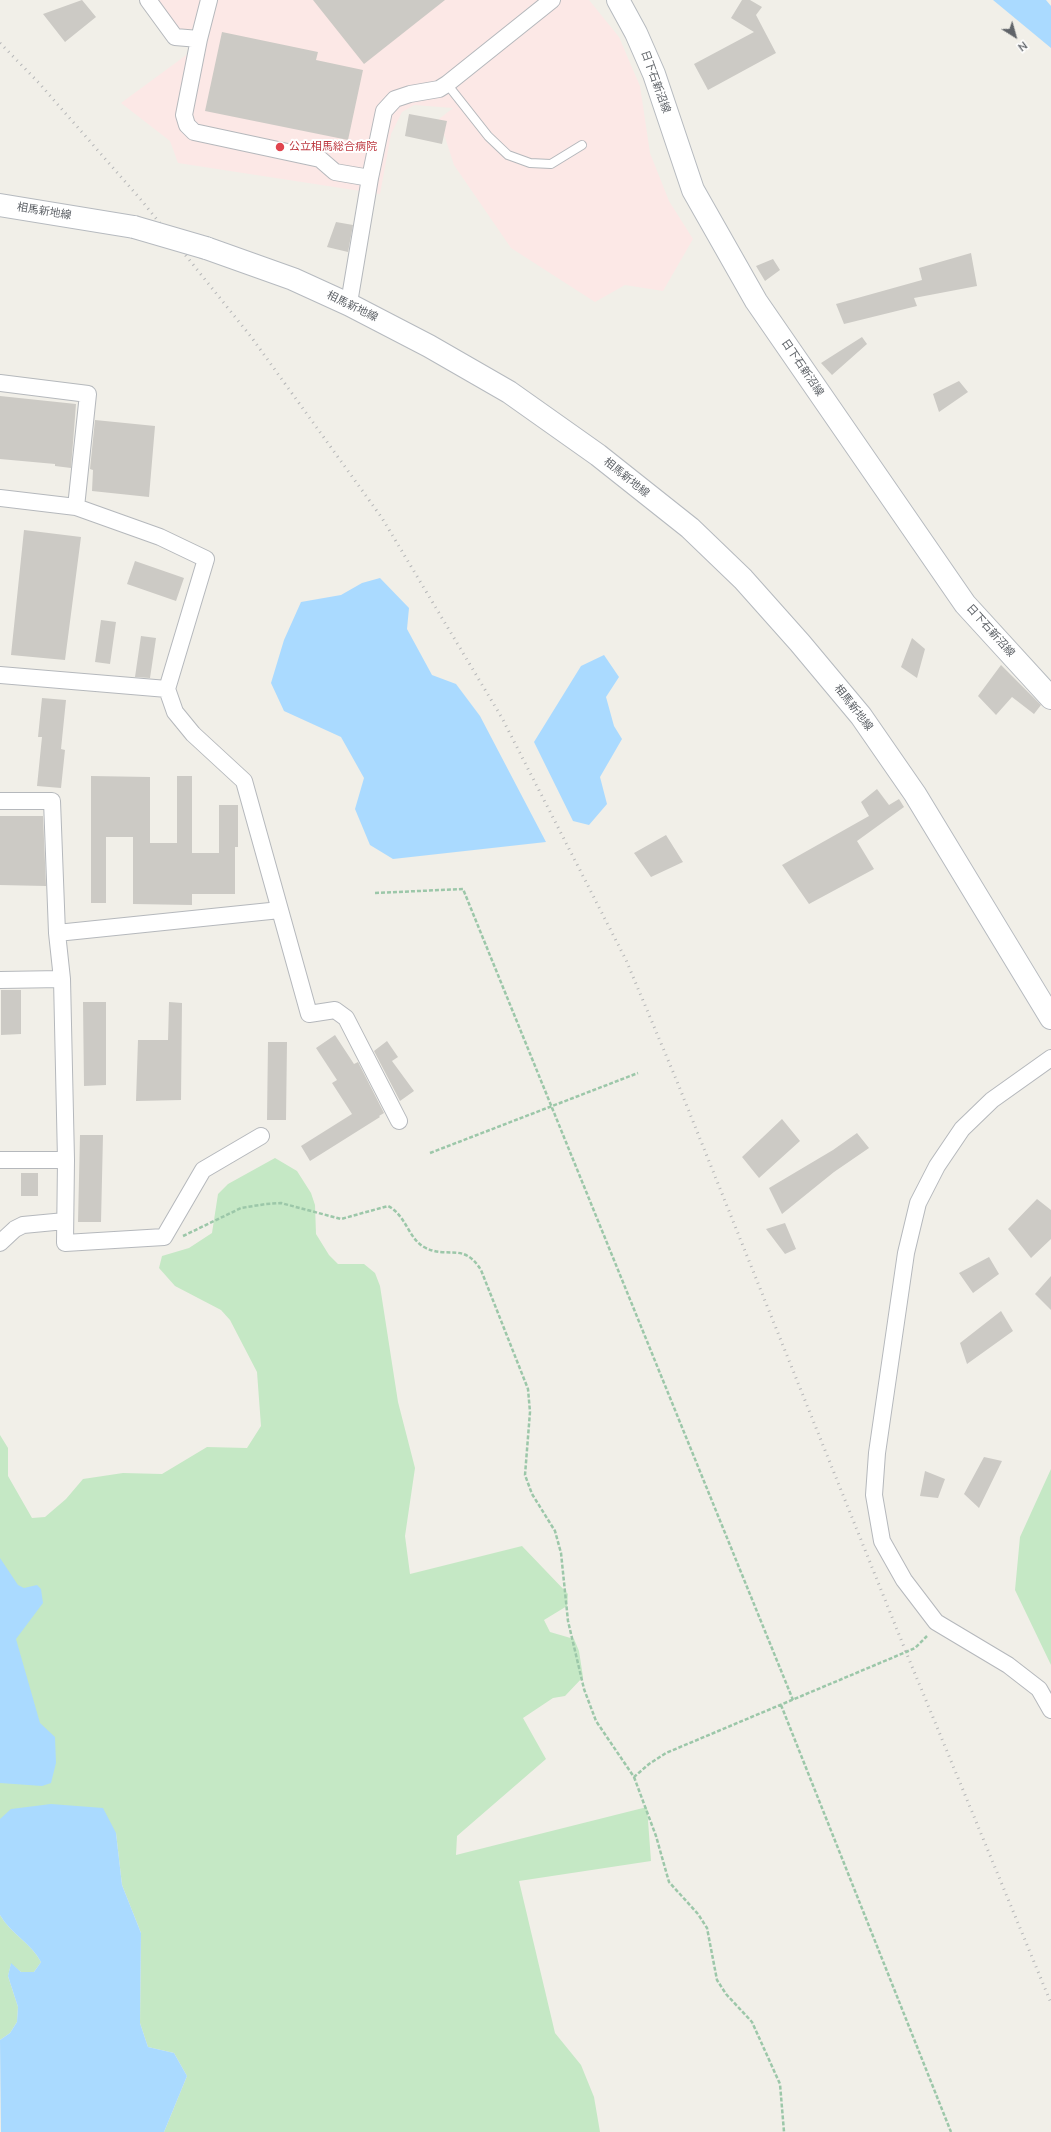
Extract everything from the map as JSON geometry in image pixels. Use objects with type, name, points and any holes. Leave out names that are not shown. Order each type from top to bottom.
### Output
[{"type":"main road","name":"日下石新沼線","points":[[618,0],[636,33],[654,74],[693,190],[717,236],[756,301],[965,604],[1051,698]]},
{"type":"main road","name":"相馬新地線","points":[[0,204],[134,227],[206,248],[293,279],[350,305],[429,346],[521,401],[598,455],[690,528],[743,579],[800,643],[861,716],[911,788],[1051,1018]]},
{"type":"street","points":[[148,0],[175,37],[199,39]]},
{"type":"street","points":[[209,0],[199,39],[184,116],[187,125],[194,132],[320,159],[336,172],[370,178]]},
{"type":"street","points":[[350,305],[350,297],[370,178],[384,111],[395,99],[410,94],[439,89],[447,84],[552,0]]},
{"type":"street","points":[[0,383],[88,394],[76,507]]},
{"type":"street","points":[[0,498],[76,507],[160,537],[206,559],[167,689],[175,712],[193,734],[244,781],[309,1014],[335,1010],[346,1018],[399,1121]]},
{"type":"street","points":[[0,675],[167,689]]},
{"type":"street","points":[[0,802],[52,801],[57,933],[62,979],[66,1160],[65,1243],[164,1237],[203,1170],[261,1136]]},
{"type":"street","points":[[57,933],[280,910]]},
{"type":"street","points":[[0,980],[62,979]]},
{"type":"street","points":[[1046,1062],[992,1100],[962,1129],[937,1166],[918,1203],[906,1253],[877,1453],[874,1495],[882,1540],[904,1580],[936,1622],[1008,1665],[1039,1689],[1051,1710]]},
{"type":"street","points":[[0,1160],[66,1160]]},
{"type":"street","points":[[0,1242],[15,1229],[23,1225],[65,1221]]},
{"type":"lane","points":[[447,84],[488,136],[508,155],[530,163],[551,164],[582,145]]},
{"type":"path","points":[[375,893],[463,889],[792,1700]]},
{"type":"path","points":[[430,1153],[638,1073]]},
{"type":"path","points":[[164,1237],[186,1236],[241,1208],[266,1204],[281,1203],[341,1219],[388,1206],[397,1211],[423,1246],[433,1251],[462,1252],[475,1260],[481,1270],[528,1389],[530,1412],[525,1475],[532,1494],[555,1531],[561,1553],[568,1621],[584,1689],[596,1721],[634,1777],[656,1836],[668,1882],[698,1914],[707,1928],[717,1980],[726,1994],[752,2022],[780,2084],[784,2132]]},
{"type":"path","points":[[634,1777],[649,1764],[666,1753],[906,1652],[923,1641],[936,1622]]},
{"type":"path","points":[[781,1705],[951,2132]]},
{"type":"shaded area","name":"公立相馬総合病院","points":[[157,0],[589,0],[619,37],[640,86],[650,153],[669,201],[693,239],[663,291],[625,285],[595,302],[511,248],[454,165],[439,119],[453,108],[414,105],[402,112],[391,134],[380,194],[178,163],[170,141],[121,103],[189,53],[195,29],[178,30]]},
{"type":"green space","points":[[275,1158],[297,1171],[311,1193],[315,1205],[316,1234],[329,1255],[338,1264],[364,1264],[375,1273],[380,1286],[398,1402],[415,1468],[405,1536],[410,1574],[522,1546],[568,1594],[567,1606],[544,1620],[550,1632],[574,1639],[579,1651],[583,1677],[565,1696],[553,1698],[523,1718],[546,1759],[457,1836],[456,1855],[647,1807],[651,1861],[519,1881],[555,2033],[581,2065],[594,2097],[600,2132],[164,2132],[187,2076],[174,2053],[148,2047],[140,2023],[141,1933],[122,1885],[116,1833],[0,1819],[0,1435],[8,1448],[8,1476],[32,1518],[45,1517],[66,1499],[83,1479],[123,1473],[162,1474],[207,1447],[247,1448],[261,1426],[257,1372],[230,1320],[221,1310],[175,1286],[159,1268],[162,1256],[189,1248],[212,1233],[218,1194],[228,1184]]},
{"type":"green space","points":[[1051,1469],[1051,1665],[1015,1590],[1020,1537]]},
{"type":"green space","points":[[0,1915],[10,1928],[32,1949],[41,1962],[34,1972],[21,1972],[11,1964],[8,1976],[18,2007],[17,2022],[10,2033],[0,2040]]},
{"type":"water","points":[[993,0],[1046,0],[1051,6],[1051,48]]},
{"type":"water","points":[[380,578],[409,608],[407,629],[432,675],[456,684],[480,716],[546,842],[393,859],[370,845],[355,809],[364,778],[341,737],[284,711],[271,683],[284,640],[301,602],[341,595],[362,583]]},
{"type":"water","points":[[604,655],[619,677],[606,697],[614,726],[622,739],[600,777],[607,804],[589,825],[573,821],[534,742],[581,666]]},
{"type":"water","points":[[0,1558],[18,1585],[24,1588],[37,1585],[41,1589],[43,1603],[16,1639],[40,1723],[55,1737],[56,1763],[51,1783],[42,1786],[0,1783]]},
{"type":"water","points":[[51,1804],[103,1808],[116,1833],[122,1885],[141,1933],[140,2023],[148,2047],[174,2053],[187,2076],[164,2132],[1,2132],[0,2040],[10,2033],[17,2022],[18,2007],[8,1976],[11,1963],[21,1972],[34,1972],[41,1962],[32,1949],[10,1928],[0,1915],[0,1819],[11,1809]]},
{"type":"building","points":[[82,0],[96,17],[65,42],[43,14]]},
{"type":"building","points":[[313,0],[445,0],[364,64]]},
{"type":"building","points":[[742,0],[750,0],[762,7],[756,15],[776,53],[708,90],[694,64],[754,32],[731,18]]},
{"type":"building","points":[[222,32],[318,52],[316,60],[363,70],[348,140],[205,111]]},
{"type":"building","points":[[409,114],[447,121],[442,144],[405,136]]},
{"type":"building","points":[[336,222],[353,225],[348,252],[327,247]]},
{"type":"building","points":[[971,253],[977,286],[914,298],[917,306],[844,324],[836,304],[922,280],[919,268]]},
{"type":"building","points":[[773,259],[780,270],[765,281],[756,266]]},
{"type":"building","points":[[862,337],[867,344],[832,375],[821,363]]},
{"type":"building","points":[[959,381],[968,392],[939,412],[933,394]]},
{"type":"building","points":[[0,396],[76,404],[71,468],[55,466],[55,464],[0,459]]},
{"type":"building","points":[[95,420],[155,426],[149,497],[92,491],[93,470],[90,469]]},
{"type":"building","points":[[24,530],[81,537],[65,660],[11,655]]},
{"type":"building","points":[[135,561],[184,578],[176,601],[127,584]]},
{"type":"building","points":[[101,620],[116,622],[110,664],[95,662]]},
{"type":"building","points":[[141,636],[156,638],[150,678],[135,677]]},
{"type":"building","points":[[912,638],[925,649],[917,678],[901,667]]},
{"type":"building","points":[[1001,665],[1041,705],[1034,714],[1012,697],[996,715],[978,696]]},
{"type":"building","points":[[42,698],[66,700],[61,749],[65,750],[61,788],[37,786],[42,737],[38,737]]},
{"type":"building","points":[[91,776],[150,777],[150,843],[177,843],[177,776],[192,776],[192,853],[219,853],[219,805],[238,805],[238,847],[235,847],[235,894],[192,894],[192,905],[133,904],[133,837],[106,837],[106,903],[91,903]]},
{"type":"building","points":[[877,789],[889,805],[899,799],[904,807],[857,841],[874,869],[809,904],[782,865],[869,816],[861,802]]},
{"type":"building","points":[[0,816],[43,816],[46,886],[0,885]]},
{"type":"building","points":[[666,835],[683,862],[651,877],[634,853]]},
{"type":"building","points":[[1,990],[21,990],[21,1034],[1,1035]]},
{"type":"building","points":[[83,1002],[106,1002],[106,1085],[84,1086]]},
{"type":"building","points":[[169,1002],[182,1003],[181,1100],[136,1101],[138,1040],[168,1040]]},
{"type":"building","points":[[335,1035],[354,1064],[358,1062],[384,1113],[310,1161],[301,1146],[352,1114],[332,1083],[337,1080],[316,1048]]},
{"type":"building","points":[[387,1041],[398,1057],[392,1061],[414,1091],[400,1101],[374,1051]]},
{"type":"building","points":[[268,1042],[287,1042],[286,1120],[267,1120]]},
{"type":"building","points":[[782,1119],[800,1141],[759,1178],[742,1157]]},
{"type":"building","points":[[857,1133],[869,1148],[834,1172],[782,1214],[769,1188],[833,1150]]},
{"type":"building","points":[[80,1135],[103,1135],[101,1222],[78,1222]]},
{"type":"building","points":[[21,1173],[38,1173],[38,1196],[21,1196]]},
{"type":"building","points":[[1037,1199],[1051,1210],[1051,1239],[1031,1258],[1008,1229]]},
{"type":"building","points":[[785,1223],[796,1249],[785,1254],[766,1229]]},
{"type":"building","points":[[989,1257],[999,1274],[973,1293],[959,1273]]},
{"type":"building","points":[[1051,1276],[1051,1310],[1035,1294]]},
{"type":"building","points":[[1001,1311],[1013,1331],[967,1364],[960,1343]]},
{"type":"building","points":[[984,1457],[1002,1461],[979,1508],[964,1494]]},
{"type":"building","points":[[925,1471],[945,1479],[938,1498],[920,1496]]},
{"type":"railway","points":[[0,43],[39,83],[142,201],[252,338],[382,518],[502,718],[626,960],[676,1079],[906,1652],[1051,2003]]},
{"type":"place","name":"公立相馬総合病院","points":[[280,147]]}]
